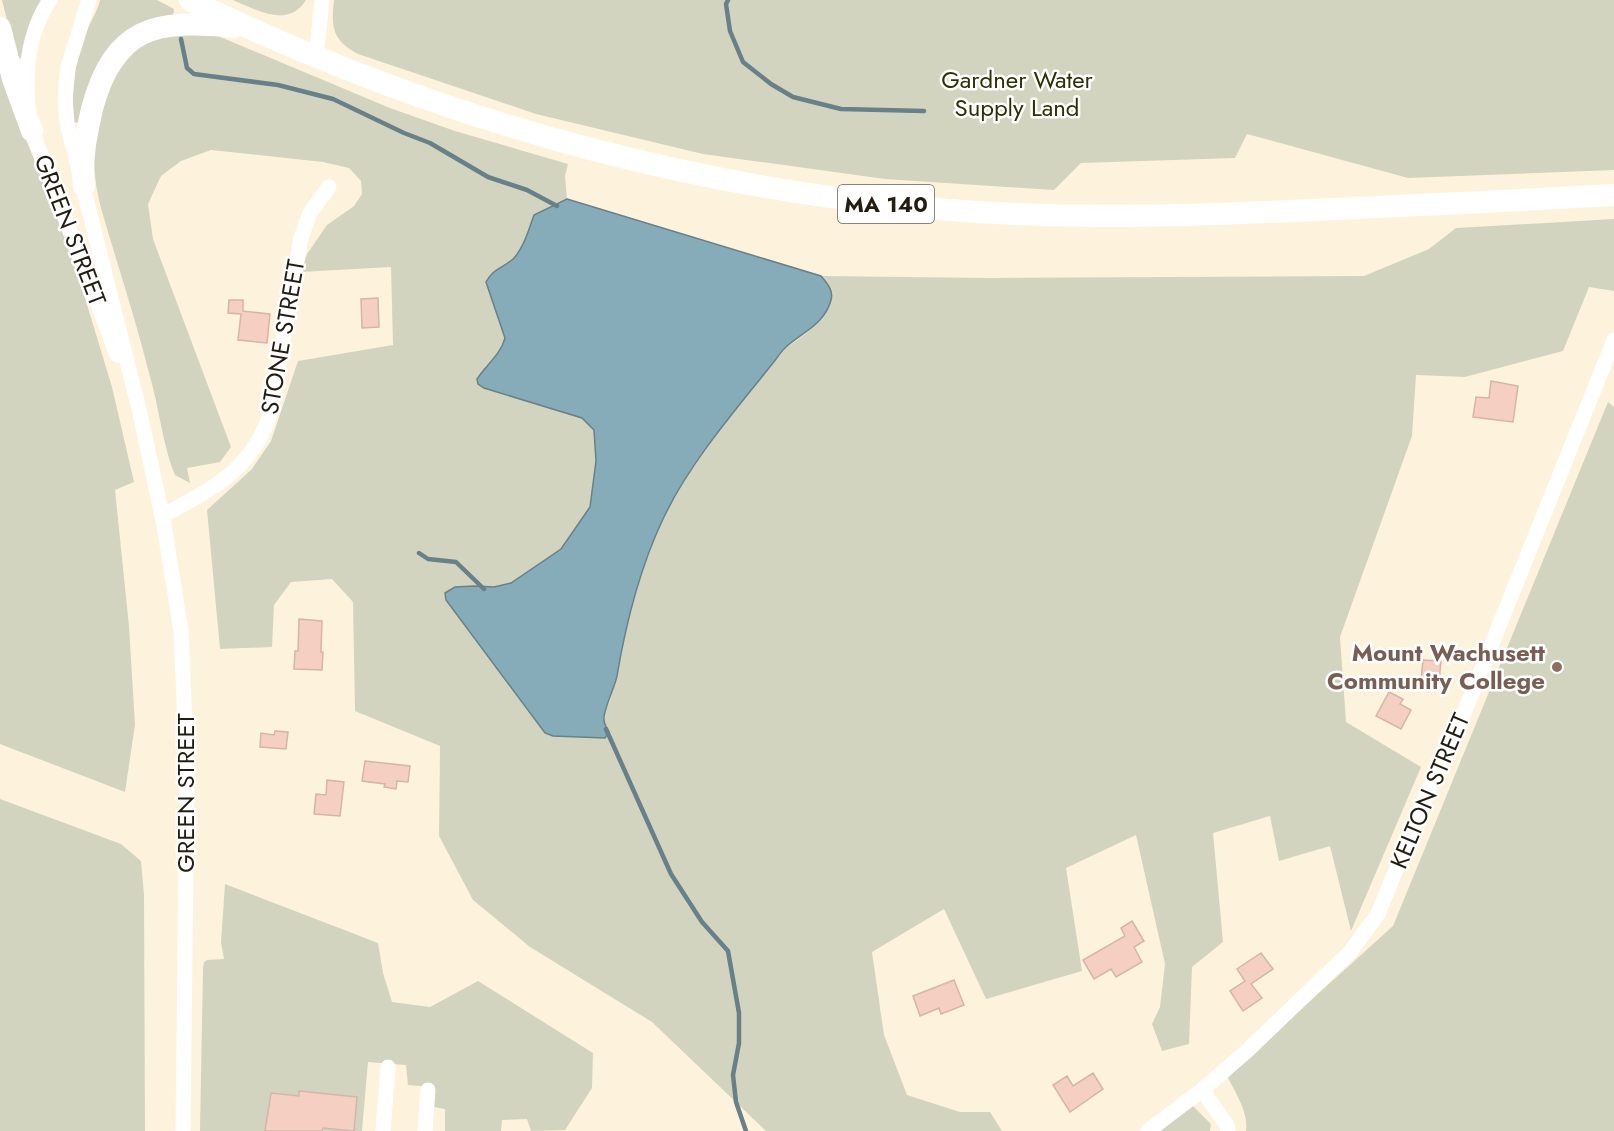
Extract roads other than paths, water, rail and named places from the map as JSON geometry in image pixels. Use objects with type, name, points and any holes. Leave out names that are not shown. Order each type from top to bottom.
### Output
[{"type":"highway","name":"MA 140","points":[[190,0],[316,57],[462,110],[597,151],[736,181],[891,204],[1015,214],[1189,216],[1614,195]]},
{"type":"highway","points":[[84,186],[84,146],[94,101],[107,69],[126,43],[139,35],[168,25],[194,24],[250,28]]},
{"type":"highway","points":[[0,28],[13,79],[32,131]]},
{"type":"street","name":"GREEN STREET","points":[[50,0],[38,26],[28,62],[26,99],[32,131],[123,374],[150,458]]},
{"type":"street","name":"GREEN STREET","points":[[89,0],[72,49],[65,88],[69,135],[84,186],[150,458],[176,596],[184,677],[187,769],[183,1131]]},
{"type":"street","points":[[316,57],[322,0]]},
{"type":"street","name":"STONE STREET","points":[[162,516],[204,494],[227,478],[248,458],[262,437],[270,414],[301,238],[310,213],[328,187]]},
{"type":"street","name":"KELTON STREET","points":[[1148,1131],[1202,1090],[1248,1050],[1350,952],[1367,931],[1383,905],[1431,784],[1464,713],[1614,340]]},
{"type":"street","points":[[383,1131],[388,1067]]},
{"type":"street","points":[[425,1131],[428,1090]]},
{"type":"street","points":[[1202,1090],[1227,1125],[1228,1131]]},
{"type":"water","points":[[567,199],[821,276],[832,293],[824,316],[783,350],[699,458],[663,519],[634,596],[617,676],[604,717],[604,723],[609,732],[605,738],[553,736],[545,733],[446,600],[445,593],[455,587],[494,587],[511,583],[561,549],[590,507],[596,461],[594,430],[582,418],[484,388],[478,384],[477,379],[497,354],[505,338],[486,282],[495,271],[518,254],[534,215]]},
{"type":"waterway","points":[[728,0],[726,4],[730,31],[743,62],[771,84],[793,97],[841,109],[924,111]]},
{"type":"waterway","points":[[181,39],[187,68],[194,74],[278,85],[333,99],[430,143],[488,177],[527,190],[557,206]]},
{"type":"waterway","points":[[419,553],[428,559],[456,562],[484,589]]},
{"type":"waterway","points":[[606,729],[671,874],[702,922],[728,951],[739,1013],[739,1043],[733,1075],[736,1102],[746,1131]]},
{"type":"place","name":"Mount Wachusett Community College","points":[[1557,667]]},
{"type":"park label","name":"Gardner Water Supply Land","points":[[1017,94]]}]
